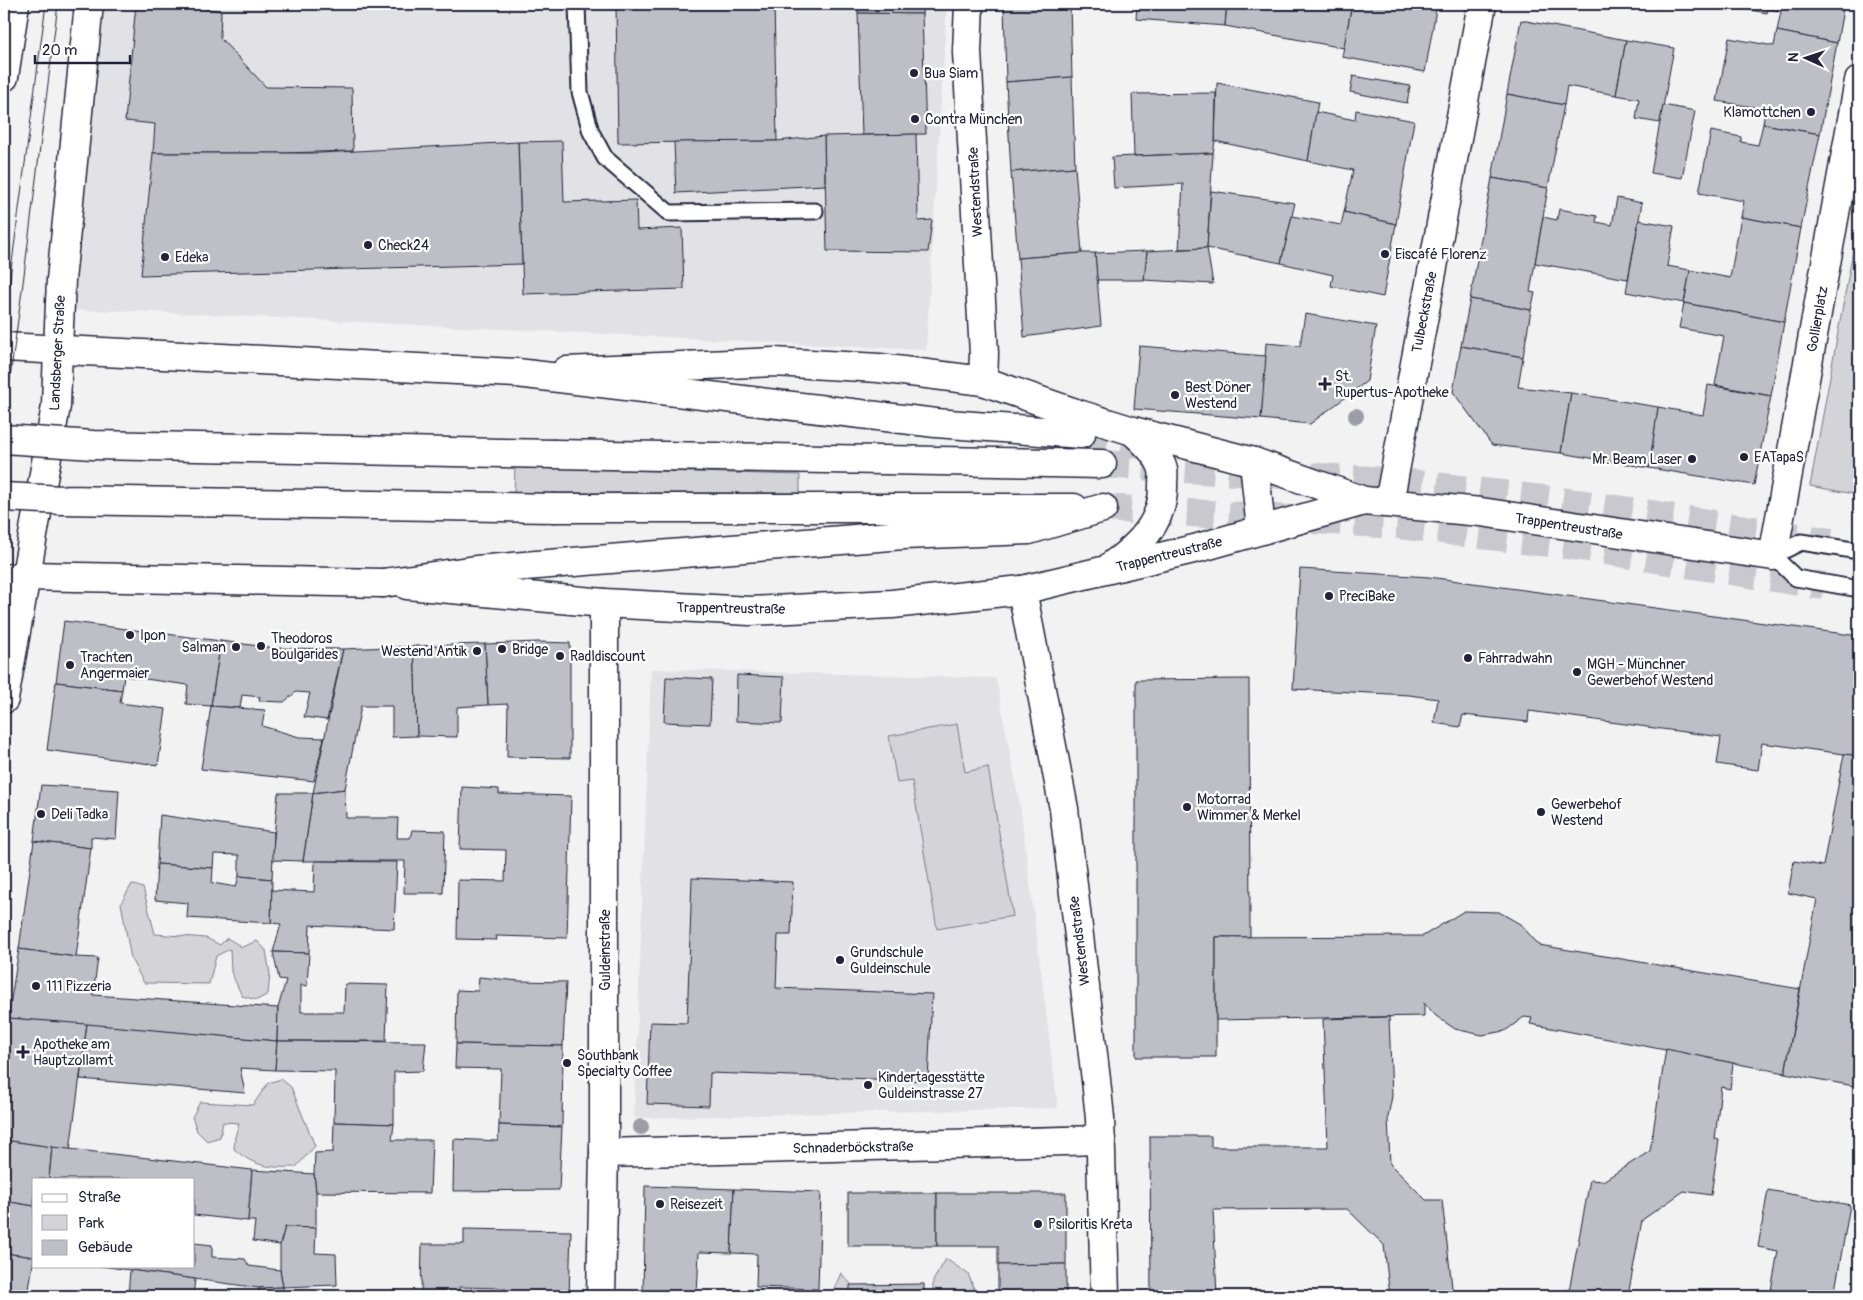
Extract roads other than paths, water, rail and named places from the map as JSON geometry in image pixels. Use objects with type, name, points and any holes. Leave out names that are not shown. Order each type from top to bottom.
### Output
[{"type":"main road","points":[[4,78],[15,4]]},
{"type":"main road","name":"Landsberger Straße","points":[[4,699],[15,577],[56,406],[61,280],[88,4]]},
{"type":"main road","name":"Westendstraße","points":[[969,4],[967,52],[984,354],[983,381]]},
{"type":"main road","name":"Tulbeckstraße","points":[[1377,502],[1482,4]]},
{"type":"main road","name":"Gollierplatz","points":[[1773,556],[1859,81]]},
{"type":"main road","points":[[4,347],[516,373],[936,423],[1081,434]]},
{"type":"main road","name":"Trappentreustraße","points":[[516,373],[774,362],[879,368],[983,381],[1133,431],[1254,462],[1377,502],[1481,512],[1773,556]]},
{"type":"main road","name":"Trappentreustraße","points":[[1106,569],[1129,554],[1147,535],[1159,515],[1164,495],[1163,470],[1156,454],[1133,431]]},
{"type":"main road","points":[[4,440],[94,445],[1102,464]]},
{"type":"main road","points":[[1254,462],[1261,530]]},
{"type":"main road","points":[[4,497],[63,500],[556,508],[1103,508],[1029,530],[902,535],[476,570],[383,583],[15,577]]},
{"type":"main road","name":"Trappentreustraße","points":[[383,583],[604,603],[750,611],[892,604],[1022,590],[1198,548],[1261,530],[1377,502]]},
{"type":"main road","name":"Westendstraße","points":[[1022,590],[1064,809],[1100,1118],[1105,1296]]},
{"type":"main road","name":"Guldeinstraße","points":[[601,1296],[604,1153],[604,603]]},
{"type":"main road","name":"Schnaderböckstraße","points":[[604,1153],[1101,1140]]},
{"type":"lane","points":[[577,4],[580,92],[591,132],[605,158],[669,213],[815,211]]},
{"type":"lane","points":[[1859,551],[1801,542],[1773,556],[1796,578],[1859,589]]},
{"type":"tunnel","points":[[1081,434],[1155,448]]},
{"type":"tunnel","points":[[1102,464],[1402,482],[1584,504],[1831,542]]},
{"type":"tunnel","points":[[1103,508],[1399,525],[1582,547],[1824,586]]},
{"type":"tram line","points":[[4,323],[46,4]]},
{"type":"tram line","points":[[4,422],[58,4]]},
{"type":"place","name":"Bua Siam","points":[[914,73]]},
{"type":"place","name":"Klamottchen","points":[[1811,112]]},
{"type":"place","name":"Contra München","points":[[915,119]]},
{"type":"place","name":"Check24","points":[[368,245]]},
{"type":"place","name":"Eiscafé Florenz","points":[[1385,254]]},
{"type":"place","name":"Edeka","points":[[165,257]]},
{"type":"place","name":"St. Rupertus-Apotheke","points":[[1325,384]]},
{"type":"place","name":"Best Döner Westend","points":[[1175,395]]},
{"type":"place","name":"EATapaS","points":[[1744,457]]},
{"type":"place","name":"Mr. Beam Laser","points":[[1692,459]]},
{"type":"place","name":"PreciBake","points":[[1329,596]]},
{"type":"place","name":"Ipon","points":[[130,635]]},
{"type":"place","name":"Theodoros Boulgarides","points":[[261,646]]},
{"type":"place","name":"Salman","points":[[236,647]]},
{"type":"place","name":"Bridge","points":[[502,649]]},
{"type":"place","name":"Westend Antik","points":[[477,651]]},
{"type":"place","name":"Radldiscount","points":[[560,656]]},
{"type":"place","name":"Fahrradwahn","points":[[1468,658]]},
{"type":"place","name":"Trachten Angermaier","points":[[70,665]]},
{"type":"place","name":"MGH - Münchner Gewerbehof Westend","points":[[1577,672]]},
{"type":"place","name":"Motorrad Wimmer & Merkel","points":[[1187,807]]},
{"type":"place","name":"Gewerbehof Westend","points":[[1541,812]]},
{"type":"place","name":"Deli Tadka","points":[[41,814]]},
{"type":"place","name":"Grundschule Guldeinschule","points":[[840,960]]},
{"type":"place","name":"111 Pizzeria","points":[[36,986]]},
{"type":"place","name":"Apotheke am Hauptzollamt","points":[[23,1052]]},
{"type":"place","name":"Southbank Specialty Coffee","points":[[567,1063]]},
{"type":"place","name":"Kindertagesstätte Guldeinstrasse 27","points":[[868,1085]]},
{"type":"place","name":"Reisezeit","points":[[660,1204]]},
{"type":"place","name":"Psiloritis Kreta","points":[[1038,1224]]}]
